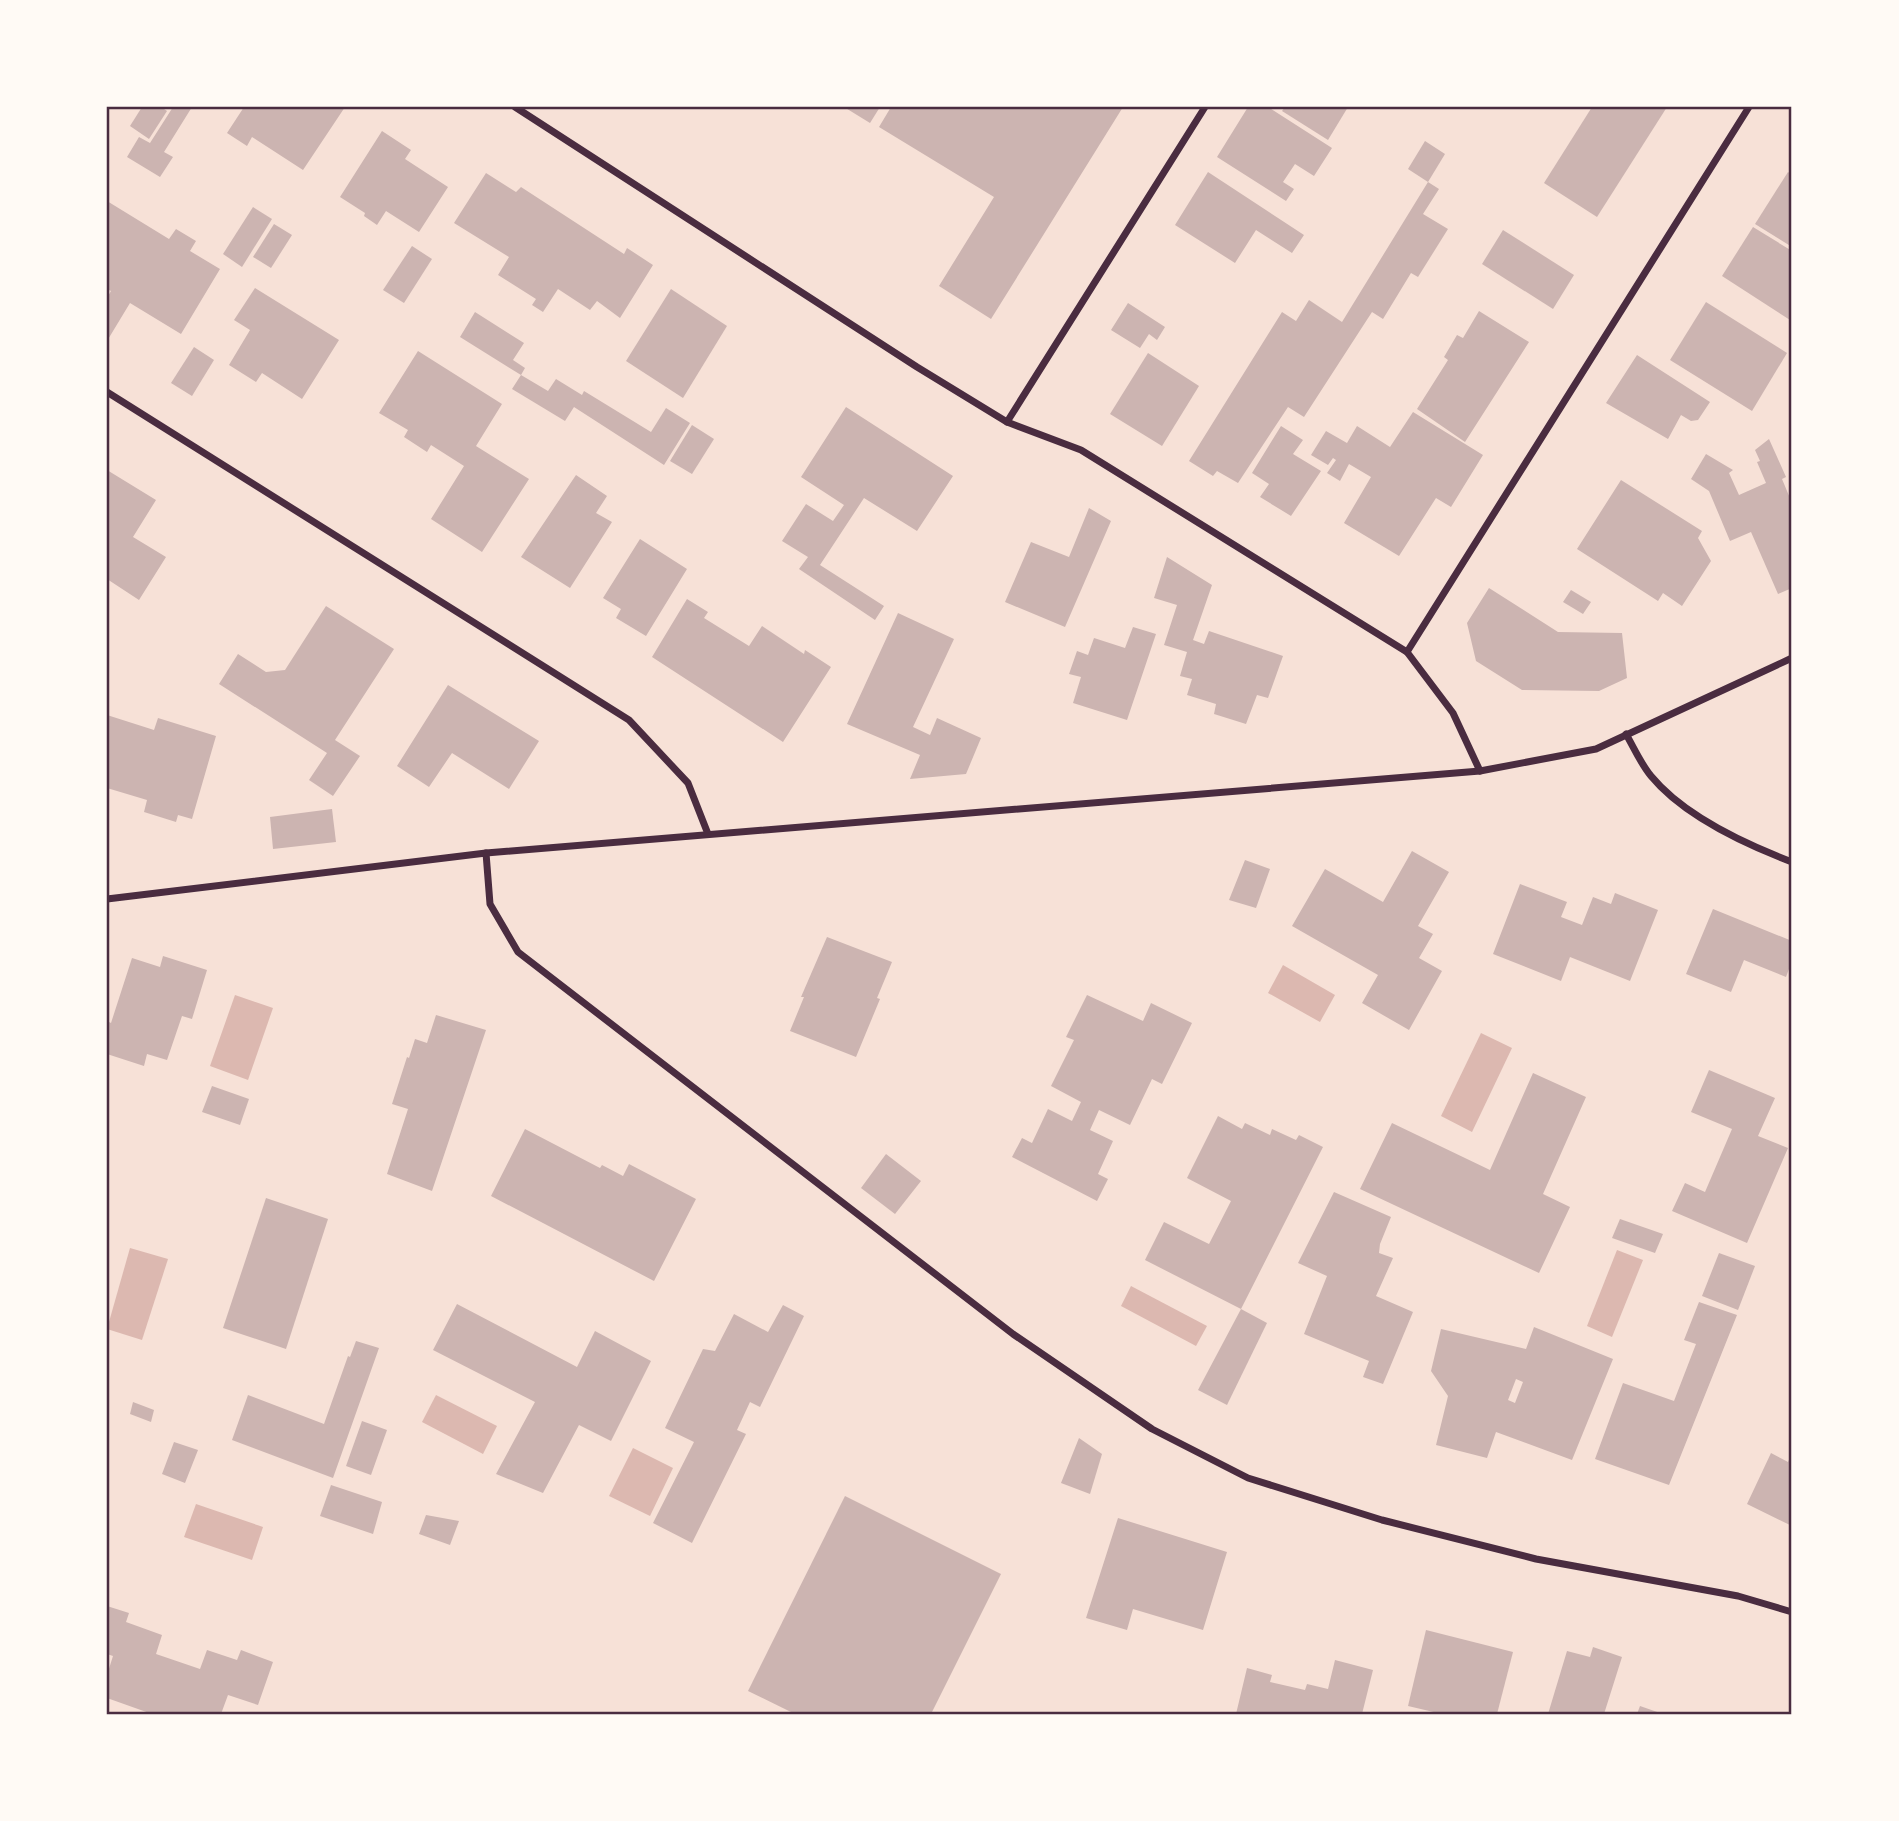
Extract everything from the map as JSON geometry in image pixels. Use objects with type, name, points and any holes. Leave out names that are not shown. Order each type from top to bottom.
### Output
[{"type":"street","points":[[515,107],[917,367],[1007,422],[1081,450],[1407,652],[1453,713],[1480,771]]},
{"type":"street","points":[[1007,422],[1205,107]]},
{"type":"street","points":[[1407,652],[1749,107]]},
{"type":"street","points":[[107,392],[629,720],[688,783],[708,834]]},
{"type":"street","points":[[107,899],[486,853],[1480,771],[1596,749],[1792,658]]},
{"type":"street","points":[[1626,734],[1650,775],[1683,808],[1792,862]]},
{"type":"street","points":[[486,853],[490,904],[518,952],[1002,1325],[1153,1429],[1248,1478],[1382,1520],[1536,1559],[1738,1596],[1792,1612]]},
{"type":"shaded area","points":[[1283,965],[1335,995],[1320,1022],[1268,993]]},
{"type":"shaded area","points":[[235,995],[273,1008],[248,1080],[210,1066]]},
{"type":"shaded area","points":[[1481,1033],[1512,1048],[1472,1132],[1441,1116]]},
{"type":"shaded area","points":[[130,1248],[168,1259],[142,1340],[107,1329]]},
{"type":"shaded area","points":[[1617,1250],[1643,1260],[1612,1337],[1587,1326]]},
{"type":"shaded area","points":[[1131,1286],[1207,1326],[1196,1346],[1121,1306]]},
{"type":"shaded area","points":[[436,1395],[497,1426],[483,1454],[422,1422]]},
{"type":"shaded area","points":[[633,1448],[673,1468],[650,1516],[609,1496]]},
{"type":"shaded area","points":[[196,1504],[263,1527],[252,1560],[184,1537]]},
{"type":"building","points":[[142,107],[161,107],[167,111],[149,139],[130,126]]},
{"type":"building","points":[[173,107],[192,107],[164,152],[173,157],[160,177],[127,157],[139,137],[150,143]]},
{"type":"building","points":[[244,107],[345,107],[303,170],[252,137],[247,146],[227,133]]},
{"type":"building","points":[[844,107],[880,107],[870,123]]},
{"type":"building","points":[[891,107],[1123,107],[991,319],[939,286],[994,197],[879,127]]},
{"type":"building","points":[[1248,107],[1268,107],[1332,148],[1314,176],[1295,164],[1283,182],[1294,189],[1286,201],[1217,157]]},
{"type":"building","points":[[1285,107],[1348,107],[1328,140],[1282,111]]},
{"type":"building","points":[[1592,107],[1667,107],[1597,217],[1544,183]]},
{"type":"building","points":[[382,131],[411,150],[405,159],[448,187],[419,232],[386,211],[377,225],[364,216],[365,213],[340,197]]},
{"type":"building","points":[[1425,141],[1445,154],[1428,182],[1408,169]]},
{"type":"building","points":[[1208,172],[1304,235],[1292,253],[1256,230],[1235,263],[1175,225]]},
{"type":"building","points":[[1788,172],[1792,175],[1792,247],[1755,224]]},
{"type":"building","points":[[486,173],[516,192],[521,187],[624,254],[627,248],[653,265],[620,318],[597,301],[590,310],[558,289],[543,312],[532,305],[536,299],[498,275],[509,257],[454,223]]},
{"type":"building","points":[[1428,182],[1439,189],[1423,214],[1448,229],[1418,277],[1411,273],[1383,319],[1372,312],[1304,417],[1288,407],[1238,483],[1217,471],[1213,476],[1189,461],[1282,312],[1296,321],[1309,300],[1342,322]]},
{"type":"building","points":[[107,201],[169,239],[176,229],[196,241],[190,251],[220,269],[181,334],[130,303],[107,341],[107,298],[111,291],[107,289]]},
{"type":"building","points":[[253,207],[272,219],[242,267],[223,254]]},
{"type":"building","points":[[274,224],[292,235],[271,268],[253,257]]},
{"type":"building","points":[[1753,227],[1792,251],[1790,320],[1722,276]]},
{"type":"building","points":[[1503,230],[1574,275],[1553,309],[1482,264]]},
{"type":"building","points":[[412,246],[432,259],[404,303],[383,290]]},
{"type":"building","points":[[255,288],[339,340],[302,399],[262,373],[256,382],[229,365],[250,330],[234,320]]},
{"type":"building","points":[[671,289],[727,326],[683,398],[626,361]]},
{"type":"building","points":[[1706,302],[1787,353],[1752,411],[1670,360]]},
{"type":"building","points":[[1128,303],[1165,327],[1157,340],[1149,334],[1140,348],[1111,330]]},
{"type":"building","points":[[1479,311],[1529,342],[1465,442],[1417,409],[1448,360],[1444,357],[1457,335],[1463,338]]},
{"type":"building","points":[[475,312],[524,343],[513,360],[525,368],[521,375],[460,337]]},
{"type":"building","points":[[194,347],[214,360],[192,396],[171,383]]},
{"type":"building","points":[[418,351],[502,404],[476,446],[529,479],[482,552],[431,519],[464,466],[431,445],[427,452],[404,437],[408,430],[379,413]]},
{"type":"building","points":[[1148,353],[1199,386],[1162,446],[1110,414]]},
{"type":"building","points":[[1637,355],[1710,402],[1698,420],[1691,421],[1681,415],[1668,439],[1606,403]]},
{"type":"building","points":[[521,375],[548,391],[556,379],[582,395],[584,391],[651,432],[666,408],[690,423],[664,465],[574,407],[565,421],[512,389]]},
{"type":"building","points":[[846,407],[953,476],[917,531],[864,498],[820,565],[884,606],[875,620],[799,569],[808,557],[782,541],[806,504],[833,521],[844,505],[801,477]]},
{"type":"building","points":[[1413,412],[1483,455],[1451,507],[1436,498],[1399,556],[1344,523],[1371,477],[1349,464],[1340,481],[1327,473],[1336,460],[1333,458],[1328,465],[1311,455],[1326,431],[1347,443],[1357,426],[1390,447]]},
{"type":"building","points":[[692,425],[714,439],[692,474],[670,461]]},
{"type":"building","points":[[1281,426],[1303,440],[1293,454],[1321,471],[1291,516],[1260,497],[1269,484],[1252,473]]},
{"type":"building","points":[[1769,439],[1786,477],[1782,479],[1792,503],[1792,588],[1778,594],[1751,532],[1730,541],[1709,491],[1691,479],[1706,454],[1733,470],[1729,473],[1739,495],[1766,483],[1755,450]]},
{"type":"building","points":[[107,470],[156,500],[133,537],[166,557],[139,600],[107,579]]},
{"type":"building","points":[[576,475],[607,496],[596,513],[612,522],[570,588],[521,557]]},
{"type":"building","points":[[1621,480],[1702,531],[1698,538],[1711,561],[1682,606],[1663,593],[1658,601],[1577,549]]},
{"type":"building","points":[[1089,508],[1111,521],[1065,627],[1005,602],[1031,542],[1069,557]]},
{"type":"building","points":[[640,539],[687,569],[646,636],[616,618],[621,609],[603,598]]},
{"type":"building","points":[[1167,557],[1212,585],[1193,640],[1204,644],[1209,631],[1283,656],[1268,698],[1257,695],[1246,724],[1214,714],[1216,704],[1187,695],[1192,679],[1180,676],[1187,652],[1164,645],[1177,605],[1154,598]]},
{"type":"building","points":[[1489,588],[1558,632],[1622,633],[1627,678],[1599,691],[1522,690],[1476,661],[1467,623]]},
{"type":"building","points":[[1571,590],[1591,602],[1583,614],[1563,602]]},
{"type":"building","points":[[687,599],[708,612],[704,618],[749,646],[762,626],[804,654],[805,650],[831,667],[783,742],[652,657]]},
{"type":"building","points":[[326,606],[394,649],[335,740],[360,756],[333,796],[309,780],[327,753],[219,684],[238,654],[266,672],[285,670]]},
{"type":"building","points":[[898,613],[954,639],[913,727],[930,735],[937,718],[981,738],[966,774],[910,779],[920,755],[847,724]]},
{"type":"building","points":[[1133,627],[1156,634],[1127,720],[1073,703],[1081,677],[1069,674],[1077,651],[1088,655],[1094,638],[1125,648]]},
{"type":"building","points":[[448,685],[539,741],[509,789],[452,753],[429,787],[397,766]]},
{"type":"building","points":[[107,715],[154,730],[158,718],[216,736],[192,819],[178,815],[176,822],[144,812],[147,800],[107,788]]},
{"type":"building","points":[[332,809],[336,842],[273,849],[270,817]]},
{"type":"building","points":[[1412,851],[1449,872],[1418,926],[1433,934],[1419,958],[1442,971],[1409,1030],[1362,1003],[1378,975],[1292,926],[1325,869],[1383,902]]},
{"type":"building","points":[[1245,860],[1270,869],[1256,908],[1229,900]]},
{"type":"building","points":[[1520,884],[1567,902],[1561,917],[1582,925],[1593,897],[1611,904],[1615,893],[1658,910],[1630,981],[1570,957],[1561,981],[1493,954]]},
{"type":"building","points":[[1713,909],[1792,941],[1792,961],[1786,977],[1744,960],[1731,992],[1686,974]]},
{"type":"building","points":[[827,937],[892,962],[856,1057],[790,1031],[804,997],[801,997]]},
{"type":"building","points":[[163,956],[207,970],[192,1019],[182,1016],[167,1060],[147,1054],[144,1066],[107,1054],[107,1028],[132,958],[160,967]]},
{"type":"building","points":[[1087,995],[1143,1021],[1151,1003],[1192,1023],[1162,1084],[1152,1079],[1130,1125],[1099,1110],[1090,1130],[1113,1141],[1098,1174],[1108,1179],[1097,1201],[1012,1157],[1022,1138],[1032,1143],[1048,1109],[1072,1121],[1081,1102],[1051,1086],[1074,1040],[1066,1037]]},
{"type":"building","points":[[436,1015],[486,1030],[432,1191],[387,1174],[408,1109],[392,1104],[415,1039],[427,1043]]},
{"type":"building","points":[[1709,1070],[1775,1098],[1758,1136],[1788,1148],[1747,1243],[1672,1211],[1685,1183],[1705,1192],[1732,1129],[1691,1112]]},
{"type":"building","points":[[1533,1073],[1586,1097],[1543,1194],[1570,1207],[1539,1273],[1360,1189],[1392,1123],[1490,1170]]},
{"type":"building","points":[[212,1086],[249,1099],[240,1125],[202,1112]]},
{"type":"building","points":[[1218,1116],[1242,1129],[1245,1123],[1270,1135],[1272,1129],[1296,1140],[1299,1135],[1323,1147],[1241,1309],[1145,1260],[1164,1222],[1209,1244],[1231,1201],[1187,1178]]},
{"type":"building","points":[[525,1129],[600,1168],[602,1165],[623,1176],[629,1164],[696,1199],[654,1281],[491,1196]]},
{"type":"building","points":[[886,1154],[921,1181],[895,1214],[861,1188]]},
{"type":"building","points":[[1334,1192],[1391,1217],[1379,1253],[1393,1258],[1376,1296],[1413,1312],[1383,1384],[1363,1377],[1369,1361],[1304,1334],[1327,1276],[1298,1263]]},
{"type":"building","points":[[266,1198],[328,1219],[286,1349],[223,1328]]},
{"type":"building","points":[[1620,1219],[1663,1234],[1655,1253],[1612,1238]]},
{"type":"building","points":[[1719,1253],[1755,1266],[1738,1310],[1702,1296]]},
{"type":"building","points":[[1699,1302],[1737,1315],[1669,1485],[1595,1459],[1623,1383],[1674,1401],[1696,1344],[1684,1340]]},
{"type":"building","points":[[457,1304],[577,1367],[595,1331],[651,1361],[611,1441],[579,1425],[543,1493],[496,1474],[535,1402],[433,1350]]},
{"type":"building","points":[[783,1305],[804,1316],[760,1407],[750,1402],[737,1430],[746,1434],[692,1543],[653,1523],[694,1442],[665,1428],[703,1349],[715,1351],[734,1314],[768,1332]]},
{"type":"building","points":[[1241,1309],[1267,1323],[1227,1405],[1198,1390]]},
{"type":"building","points":[[1534,1327],[1613,1359],[1572,1460],[1496,1432],[1487,1458],[1436,1445],[1448,1396],[1431,1371],[1441,1329],[1526,1349]],"holes":[[[1516,1379],[1523,1382],[1515,1403],[1508,1400]]]},
{"type":"building","points":[[356,1341],[379,1348],[333,1478],[232,1440],[248,1395],[324,1424]]},
{"type":"building","points":[[133,1402],[154,1410],[151,1422],[130,1414]]},
{"type":"building","points":[[362,1421],[387,1430],[371,1475],[346,1466]]},
{"type":"building","points":[[1079,1438],[1102,1454],[1090,1494],[1061,1483]]},
{"type":"building","points":[[174,1442],[198,1450],[185,1483],[162,1474]]},
{"type":"building","points":[[1771,1453],[1788,1462],[1792,1453],[1792,1526],[1747,1504]]},
{"type":"building","points":[[331,1485],[382,1502],[373,1534],[320,1516]]},
{"type":"building","points":[[845,1496],[1001,1574],[931,1714],[795,1714],[748,1691]]},
{"type":"building","points":[[426,1515],[459,1521],[450,1545],[419,1534]]},
{"type":"building","points":[[1118,1518],[1227,1552],[1203,1630],[1133,1609],[1127,1630],[1086,1618]]},
{"type":"building","points":[[107,1606],[129,1613],[126,1622],[162,1635],[156,1654],[200,1669],[207,1650],[237,1660],[241,1650],[273,1662],[258,1705],[228,1695],[221,1714],[152,1714],[107,1698],[107,1675],[113,1656],[107,1654]]},
{"type":"building","points":[[1426,1630],[1513,1652],[1497,1714],[1442,1714],[1408,1706]]},
{"type":"building","points":[[1593,1647],[1622,1657],[1604,1714],[1548,1714],[1567,1651],[1590,1657]]},
{"type":"building","points":[[1335,1660],[1373,1670],[1362,1714],[1236,1714],[1247,1668],[1272,1675],[1270,1682],[1305,1690],[1307,1684],[1328,1689]]},
{"type":"building","points":[[1640,1706],[1663,1714],[1637,1714]]}]
